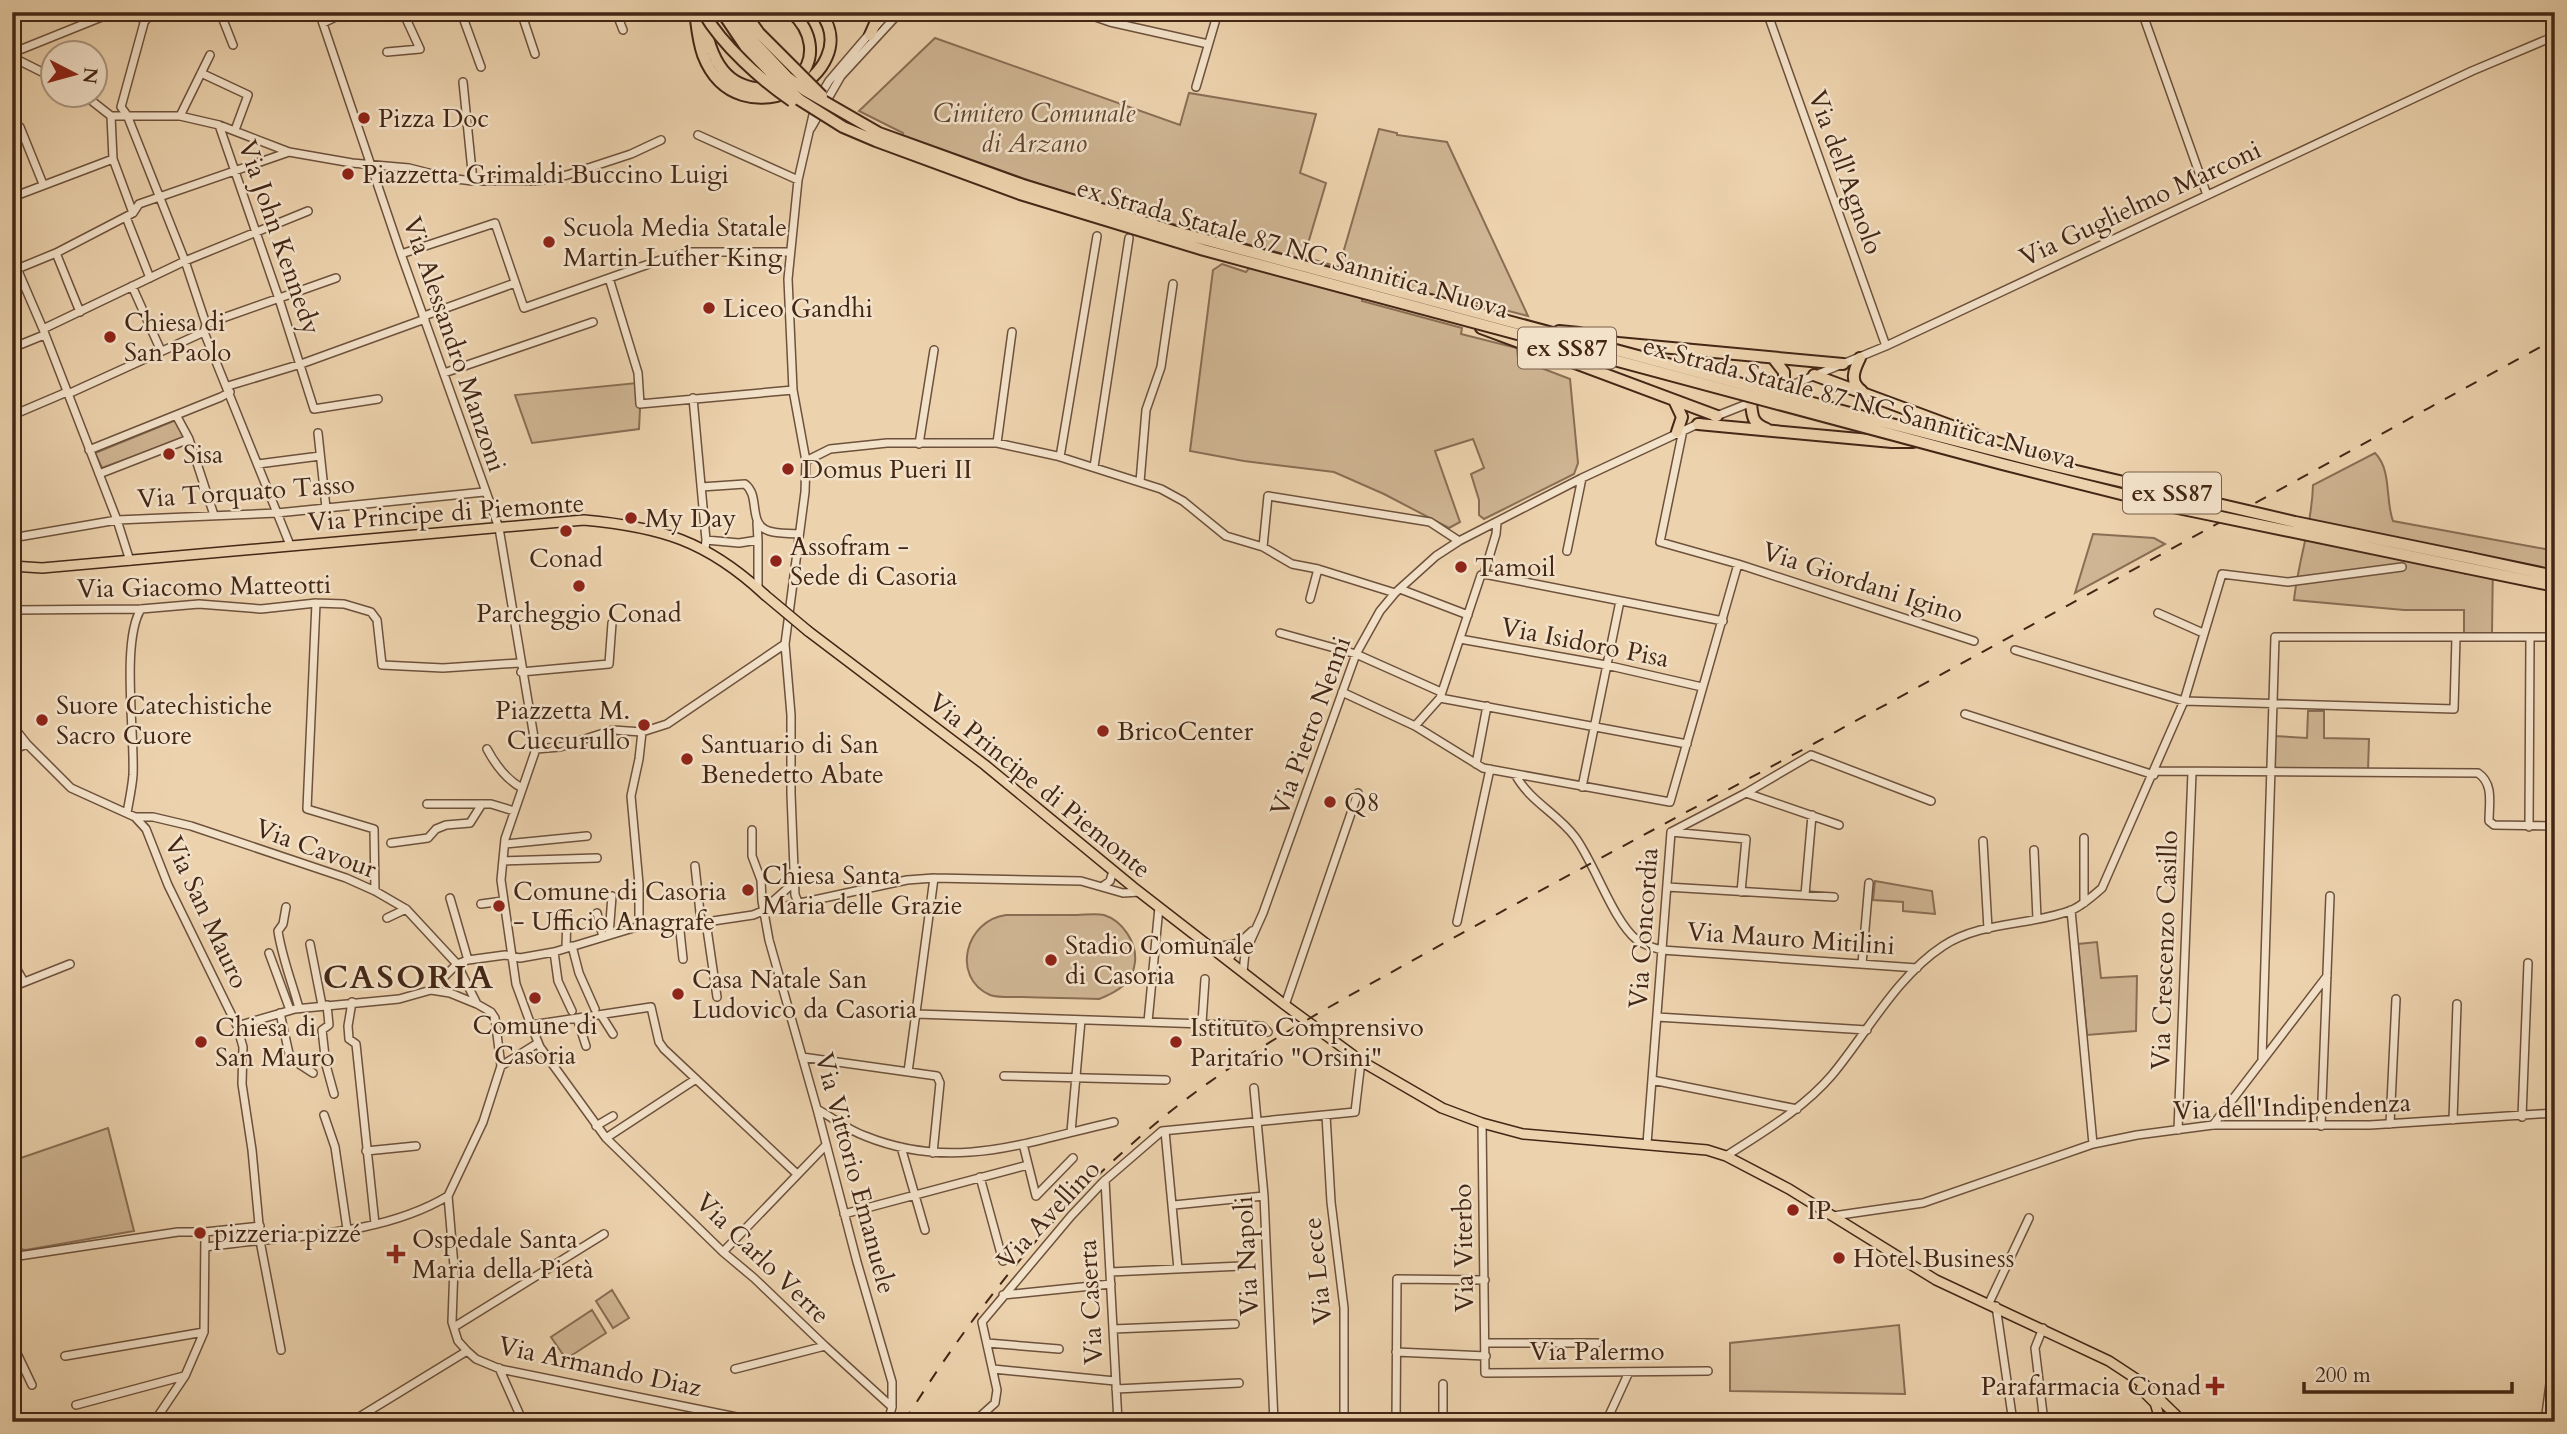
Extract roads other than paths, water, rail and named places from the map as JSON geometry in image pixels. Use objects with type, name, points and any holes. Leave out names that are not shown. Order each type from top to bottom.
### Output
[{"type":"highway","points":[[695,12],[698,37],[713,73],[724,85],[763,98],[789,94],[804,85],[826,58],[830,30],[820,12]]},
{"type":"highway","points":[[703,12],[707,42],[714,60],[739,83],[754,88],[780,87],[799,78],[810,57],[808,35],[803,24],[791,12]]},
{"type":"highway","points":[[703,12],[720,36],[780,93],[811,113],[843,127]]},
{"type":"highway","name":"ex Strada Statale 87 NC Sannitica Nuova","points":[[722,12],[745,46],[781,83],[800,100],[843,127],[1020,194],[1204,250],[1465,321],[2173,507],[2469,563],[2555,576]]},
{"type":"highway","name":"ex Strada Statale 87 NC Sannitica Nuova","points":[[734,12],[751,39],[787,77],[834,107],[879,133],[1023,185],[1173,231],[2060,467],[2469,563],[2555,586]]},
{"type":"highway","points":[[744,12],[759,33],[834,107]]},
{"type":"highway","points":[[870,35],[880,12]]},
{"type":"highway","points":[[1465,321],[1717,416]]},
{"type":"highway","points":[[1532,328],[1579,333],[1618,343],[1843,364]]},
{"type":"highway","points":[[1773,358],[1784,372],[1784,388]]},
{"type":"highway","points":[[1860,358],[1854,369],[1854,382],[1867,395]]},
{"type":"highway","points":[[1814,375],[2060,467]]},
{"type":"highway","points":[[1674,400],[1682,416],[1680,431]]},
{"type":"highway","points":[[1746,404],[1752,419],[1759,426],[1771,431]]},
{"type":"highway","points":[[1698,424],[1892,442],[1923,442]]},
{"type":"main road","name":"Via Principe di Piemonte","points":[[12,566],[41,568],[130,561],[584,520],[609,522],[705,545],[808,631],[985,765],[1113,871],[1361,1061],[1442,1108],[1482,1123],[1523,1133],[1707,1150],[1726,1156],[1789,1189],[1936,1280],[2094,1352],[2123,1371]]},
{"type":"main road","points":[[2123,1371],[2144,1384],[2183,1421]]},
{"type":"main road","points":[[2123,1371],[2127,1378],[2155,1403],[2164,1422],[2183,1421]]},
{"type":"street","points":[[12,55],[114,12]]},
{"type":"street","points":[[126,12],[146,16],[121,107],[127,115],[185,261],[205,328],[290,545]]},
{"type":"street","points":[[158,12],[167,16],[176,12]]},
{"type":"street","points":[[220,12],[233,45]]},
{"type":"street","name":"Via Alessandro Manzoni","points":[[319,12],[484,492],[499,528],[519,663],[536,749]]},
{"type":"street","points":[[323,23],[346,12]]},
{"type":"street","points":[[387,52],[420,49],[403,12]]},
{"type":"street","points":[[461,12],[481,67]]},
{"type":"street","points":[[521,12],[535,54]]},
{"type":"street","points":[[616,12],[622,30]]},
{"type":"street","points":[[796,899],[791,794],[791,715],[785,644],[805,492],[806,460],[793,390],[788,279],[790,251],[799,180],[817,101],[829,81],[888,12]]},
{"type":"street","points":[[811,129],[841,76],[900,12]]},
{"type":"street","points":[[1081,12],[1110,22],[1208,44]]},
{"type":"street","points":[[1196,87],[1218,12]]},
{"type":"street","name":"Via dell'Agnolo","points":[[1767,12],[1886,346]]},
{"type":"street","points":[[2142,12],[2207,195]]},
{"type":"street","name":"Via Guglielmo Marconi","points":[[1746,404],[1860,358],[2472,71],[2555,36]]},
{"type":"street","points":[[12,55],[38,69]]},
{"type":"street","points":[[180,116],[210,55]]},
{"type":"street","points":[[201,73],[248,95],[235,130]]},
{"type":"street","points":[[463,82],[473,181]]},
{"type":"street","points":[[101,108],[111,116],[180,116],[235,130],[289,152],[409,168],[473,181],[538,181],[567,175],[631,154],[661,140]]},
{"type":"street","points":[[111,116],[113,159],[150,278]]},
{"type":"street","name":"Via John Kennedy","points":[[219,125],[257,231],[314,409],[378,399]]},
{"type":"street","points":[[20,127],[43,184]]},
{"type":"street","points":[[698,135],[799,180]]},
{"type":"street","points":[[15,270],[56,253],[129,215],[139,204],[289,152]]},
{"type":"street","points":[[18,195],[113,159]]},
{"type":"street","points":[[12,348],[185,261],[308,211]]},
{"type":"street","points":[[401,254],[495,223],[524,308],[666,258],[691,252],[790,251]]},
{"type":"street","points":[[1060,457],[1097,236]]},
{"type":"street","points":[[1094,467],[1129,238]]},
{"type":"street","points":[[56,253],[80,312]]},
{"type":"street","points":[[12,257],[117,520],[130,561]]},
{"type":"street","points":[[12,413],[13,415],[67,393],[205,328],[336,278]]},
{"type":"street","points":[[609,278],[638,373],[640,404],[793,390]]},
{"type":"street","points":[[89,450],[221,397],[234,386],[515,283]]},
{"type":"street","points":[[1140,482],[1146,410],[1161,367],[1173,284]]},
{"type":"street","points":[[132,286],[160,351]]},
{"type":"street","points":[[444,373],[593,323]]},
{"type":"street","points":[[997,443],[1012,331]]},
{"type":"street","points":[[919,444],[934,350]]},
{"type":"street","points":[[692,398],[705,545],[758,540]]},
{"type":"street","name":"Via Pietro Nenni","points":[[1243,972],[1245,953],[1263,913],[1356,654],[1380,611],[1397,591],[1436,556],[1459,541],[1680,431],[1746,404]]},
{"type":"street","points":[[176,415],[189,439],[214,515]]},
{"type":"street","name":"Via Giordani Igino","points":[[1680,431],[1660,542],[1738,564],[1974,640]]},
{"type":"street","points":[[318,433],[326,508]]},
{"type":"street","points":[[99,474],[189,439]]},
{"type":"street","points":[[806,460],[830,449],[887,443],[997,443],[1060,457],[1140,482],[1183,501],[1226,537],[1263,547],[1292,564],[1397,591],[1468,615]]},
{"type":"street","points":[[258,464],[320,456]]},
{"type":"street","points":[[1567,551],[1582,478]]},
{"type":"street","points":[[701,487],[745,484],[752,491],[757,522],[761,592]]},
{"type":"street","name":"Via Torquato Tasso","points":[[12,538],[117,520],[277,513],[484,492]]},
{"type":"street","points":[[1263,547],[1268,496],[1430,522],[1459,541]]},
{"type":"street","points":[[757,522],[770,532],[798,534]]},
{"type":"street","points":[[1415,726],[1441,695],[1481,575],[1484,574],[1497,523]]},
{"type":"street","points":[[1342,692],[1415,726],[1476,764],[1490,769],[1670,802],[1738,564]]},
{"type":"street","points":[[1726,1156],[1797,1109],[1830,1077],[1917,968],[1944,945],[1988,929],[2071,910],[2102,888],[2155,773],[2184,701],[2222,574],[2288,582],[2402,567]]},
{"type":"street","points":[[1310,600],[1318,569]]},
{"type":"street","points":[[1484,574],[1723,621]]},
{"type":"street","points":[[1583,787],[1619,601]]},
{"type":"street","points":[[316,603],[307,809],[374,829],[375,891]]},
{"type":"street","name":"Via Giacomo Matteotti","points":[[12,610],[141,609],[199,604],[261,609],[316,603],[344,604],[371,612],[377,621],[382,665],[443,668],[519,663]]},
{"type":"street","points":[[131,815],[131,644],[136,617],[141,609]]},
{"type":"street","points":[[2158,613],[2203,633]]},
{"type":"street","points":[[521,672],[609,664],[611,623]]},
{"type":"street","points":[[1280,633],[1356,654],[1441,695],[1687,744]]},
{"type":"street","points":[[2262,1059],[2275,637],[2555,637]]},
{"type":"street","points":[[2015,650],[2184,701],[2454,709],[2456,637]]},
{"type":"street","points":[[2529,827],[2530,637]]},
{"type":"street","name":"Via Isidoro Pisa","points":[[1460,639],[1606,665],[1702,687]]},
{"type":"street","points":[[536,749],[560,747],[613,730],[642,732],[672,722],[785,644]]},
{"type":"street","points":[[1476,764],[1488,706]]},
{"type":"street","points":[[1965,714],[2155,773],[2478,773],[2486,778],[2490,792],[2488,821],[2494,825],[2555,826]]},
{"type":"street","points":[[12,725],[18,747]]},
{"type":"street","points":[[639,926],[639,884],[631,796],[642,732]]},
{"type":"street","name":"Via Cavour","points":[[18,747],[71,788],[131,815],[191,826],[346,878],[406,909],[457,964],[477,1004],[491,1012],[495,1018],[501,1066]]},
{"type":"street","points":[[487,749],[494,762],[522,788]]},
{"type":"street","name":"Via Carlo Verre","points":[[536,749],[505,844],[501,880],[516,984],[538,1043],[606,1138],[723,1252],[892,1407]]},
{"type":"street","name":"Via Concordia","points":[[1647,1144],[1671,832],[1811,755],[1931,801]]},
{"type":"street","points":[[1457,922],[1490,769]]},
{"type":"street","name":"Via Crescenzo Casillo","points":[[2178,1130],[2192,772]]},
{"type":"street","points":[[1516,774],[1528,794],[1558,818],[1575,837],[1628,930],[1639,941],[1662,950]]},
{"type":"street","points":[[1285,1005],[1358,793]]},
{"type":"street","points":[[1746,793],[1839,825]]},
{"type":"street","points":[[427,804],[482,804],[514,811]]},
{"type":"street","points":[[391,843],[428,838],[436,829],[446,825],[470,822],[482,804]]},
{"type":"street","name":"Via San Mauro","points":[[131,815],[146,829],[168,885],[237,1026],[243,1047],[242,1084],[260,1239],[281,1350]]},
{"type":"street","points":[[1805,895],[1812,816]]},
{"type":"street","name":"Via Vittorio Emanuele","points":[[752,830],[751,856],[761,880],[763,911],[769,940],[892,1382],[892,1407],[888,1422]]},
{"type":"street","points":[[1671,832],[1746,839],[1741,892]]},
{"type":"street","points":[[505,844],[587,836]]},
{"type":"street","points":[[2084,838],[2084,903]]},
{"type":"street","points":[[1983,841],[1988,929]]},
{"type":"street","points":[[2034,850],[2037,919]]},
{"type":"street","points":[[503,861],[597,858]]},
{"type":"street","points":[[695,866],[716,997]]},
{"type":"street","points":[[1103,886],[1111,881],[1113,871]]},
{"type":"street","points":[[763,911],[783,892],[794,876]]},
{"type":"street","points":[[908,1072],[934,878]]},
{"type":"street","points":[[431,990],[457,964],[468,960],[505,955],[520,958],[554,952],[639,926],[704,922],[753,915],[789,905],[796,899],[906,880],[1068,880],[1103,886],[1123,893],[1140,892]]},
{"type":"street","points":[[1862,964],[1869,883]]},
{"type":"street","points":[[1667,887],[1835,897]]},
{"type":"street","points":[[783,892],[789,891],[796,899]]},
{"type":"street","points":[[783,892],[780,900],[789,905]]},
{"type":"street","points":[[606,936],[612,896]]},
{"type":"street","points":[[2320,1126],[2330,896]]},
{"type":"street","points":[[450,898],[468,960]]},
{"type":"street","points":[[481,904],[503,901]]},
{"type":"street","points":[[286,907],[283,924],[278,931],[281,952],[290,971],[299,1009]]},
{"type":"street","points":[[1148,1021],[1159,907]]},
{"type":"street","points":[[387,918],[406,909]]},
{"type":"street","points":[[2071,910],[2093,1144]]},
{"type":"street","points":[[567,913],[569,947],[598,1012],[612,1034]]},
{"type":"street","points":[[597,913],[606,936]]},
{"type":"street","points":[[679,922],[683,960]]},
{"type":"street","points":[[1228,961],[1239,943],[1255,928]]},
{"type":"street","points":[[1212,948],[1239,943]]},
{"type":"street","points":[[310,944],[329,1025],[322,1030],[326,1065],[334,1094]]},
{"type":"street","name":"Via Mauro Mitilini","points":[[1662,950],[1917,968]]},
{"type":"street","points":[[554,952],[558,981],[575,1014],[586,1046]]},
{"type":"street","points":[[269,953],[290,1010]]},
{"type":"street","points":[[12,961],[24,982]]},
{"type":"street","points":[[2522,1117],[2528,963]]},
{"type":"street","points":[[12,988],[70,964]]},
{"type":"street","points":[[2213,1125],[2327,976]]},
{"type":"street","points":[[1202,1023],[1205,979]]},
{"type":"street","points":[[237,1026],[290,1010],[399,999],[431,990],[445,991],[477,1004]]},
{"type":"street","points":[[2390,1124],[2396,999]]},
{"type":"street","points":[[352,1002],[349,1039],[356,1044],[374,1224]]},
{"type":"street","points":[[2453,1120],[2457,1003]]},
{"type":"street","points":[[531,1025],[575,1014],[651,1007],[659,1042],[797,1174]]},
{"type":"street","points":[[280,1013],[290,1058],[313,1073]]},
{"type":"street","points":[[916,1014],[1262,1026],[1268,1032]]},
{"type":"street","points":[[1657,1017],[1867,1030]]},
{"type":"street","points":[[1071,1132],[1080,1020]]},
{"type":"street","points":[[206,1247],[260,1239],[300,1237],[393,1221],[448,1196],[483,1122],[501,1066],[538,1043]]},
{"type":"street","points":[[802,1058],[937,1076],[940,1079],[933,1153]]},
{"type":"street","points":[[1178,1269],[1166,1131],[1355,1112],[1361,1061]]},
{"type":"street","points":[[1004,1076],[1166,1080]]},
{"type":"street","points":[[606,1138],[696,1079]]},
{"type":"street","points":[[1652,1080],[1797,1109]]},
{"type":"street","name":"Via Napoli","points":[[1254,1088],[1264,1196],[1274,1422]]},
{"type":"street","points":[[817,1109],[863,1136],[933,1153],[977,1153],[1114,1122]]},
{"type":"street","name":"Via dell'Indipendenza","points":[[1832,1216],[1923,1203],[2093,1144],[2137,1135],[2213,1125],[2390,1124],[2555,1113]]},
{"type":"street","points":[[324,1115],[335,1147],[347,1229]]},
{"type":"street","points":[[596,1126],[613,1115]]},
{"type":"street","name":"Via Lecce","points":[[1326,1115],[1331,1202],[1344,1308],[1344,1422]]},
{"type":"street","name":"Via Viterbo","points":[[1482,1123],[1485,1373]]},
{"type":"street","name":"Via Avellino","points":[[974,1422],[995,1403],[998,1390],[982,1322],[1049,1239],[1105,1180],[1162,1131],[1166,1131]]},
{"type":"street","points":[[1023,1144],[1036,1196],[1073,1158]]},
{"type":"street","points":[[723,1252],[826,1145]]},
{"type":"street","points":[[366,1151],[416,1146]]},
{"type":"street","points":[[901,1147],[925,1230]]},
{"type":"street","points":[[844,1214],[1028,1165]]},
{"type":"street","points":[[980,1177],[1003,1261]]},
{"type":"street","name":"Via Caserta","points":[[1105,1180],[1118,1422]]},
{"type":"street","name":"Via Armando Diaz","points":[[448,1196],[454,1266],[454,1327],[458,1341],[476,1359],[499,1369],[733,1419],[761,1422]]},
{"type":"street","points":[[1174,1205],[1264,1196]]},
{"type":"street","points":[[2013,1422],[1993,1305],[2029,1218]]},
{"type":"street","points":[[12,1257],[178,1232],[260,1226]]},
{"type":"street","points":[[153,1422],[185,1376],[204,1332],[205,1232]]},
{"type":"street","points":[[454,1327],[604,1234]]},
{"type":"street","points":[[1110,1272],[1242,1266]]},
{"type":"street","points":[[1396,1422],[1397,1279],[1485,1280]]},
{"type":"street","points":[[1003,1295],[1111,1284]]},
{"type":"street","points":[[1113,1329],[1235,1324]]},
{"type":"street","points":[[2043,1328],[2035,1348],[2044,1422]]},
{"type":"street","points":[[65,1356],[204,1332]]},
{"type":"street","points":[[12,1343],[32,1385]]},
{"type":"street","points":[[987,1343],[1059,1349]]},
{"type":"street","points":[[1486,1343],[1597,1343]]},
{"type":"street","points":[[735,1369],[825,1346]]},
{"type":"street","points":[[2545,1422],[2555,1346]]},
{"type":"street","points":[[351,1422],[467,1351]]},
{"type":"street","points":[[1396,1353],[1486,1356]]},
{"type":"street","points":[[993,1368],[1115,1385],[1239,1383]]},
{"type":"street","points":[[499,1369],[523,1422]]},
{"type":"street","name":"Via Palermo","points":[[1485,1373],[1708,1371]]},
{"type":"street","points":[[1606,1422],[1629,1373]]},
{"type":"street","points":[[76,1405],[185,1376]]},
{"type":"street","points":[[1443,1384],[1443,1422]]},
{"type":"railway","points":[[904,1422],[958,1340],[1049,1226],[1155,1124],[1252,1053],[1426,953],[2555,339]]},
{"type":"place","name":"Pizza Doc","points":[[364,118]]},
{"type":"place","name":"Piazzetta Grimaldi Buccino Luigi","points":[[348,174]]},
{"type":"place","name":"Scuola Media Statale Martin Luther King","points":[[549,242]]},
{"type":"place","name":"Liceo Gandhi","points":[[709,308]]},
{"type":"place","name":"Chiesa di San Paolo","points":[[110,337]]},
{"type":"place","name":"Sisa","points":[[169,454]]},
{"type":"place","name":"Domus Pueri II","points":[[788,469]]},
{"type":"place","name":"My Day","points":[[631,518]]},
{"type":"place","name":"Conad","points":[[566,531]]},
{"type":"place","name":"Assofram - Sede di Casoria","points":[[776,561]]},
{"type":"place","name":"Tamoil","points":[[1461,567]]},
{"type":"place","name":"Parcheggio Conad","points":[[579,586]]},
{"type":"place","name":"Suore Catechistiche Sacro Cuore","points":[[42,720]]},
{"type":"place","name":"Piazzetta M. Cuccurullo","points":[[644,725]]},
{"type":"place","name":"BricoCenter","points":[[1103,731]]},
{"type":"place","name":"Santuario di San Benedetto Abate","points":[[687,759]]},
{"type":"place","name":"Q8","points":[[1330,802]]},
{"type":"place","name":"Chiesa Santa Maria delle Grazie","points":[[748,890]]},
{"type":"place","name":"Comune di Casoria - Ufficio Anagrafe","points":[[499,906]]},
{"type":"place","name":"Stadio Comunale di Casoria","points":[[1051,960]]},
{"type":"place","name":"Casa Natale San Ludovico da Casoria","points":[[678,994]]},
{"type":"place","name":"Comune di Casoria","points":[[535,998]]},
{"type":"place","name":"Chiesa di San Mauro","points":[[201,1042]]},
{"type":"place","name":"Istituto Comprensivo Paritario \"Orsini\"","points":[[1176,1042]]},
{"type":"place","name":"IP","points":[[1793,1210]]},
{"type":"place","name":"pizzeria pizzé","points":[[200,1233]]},
{"type":"place","name":"Ospedale Santa Maria della Pietà","points":[[396,1254]]},
{"type":"place","name":"Hotel Business","points":[[1839,1258]]},
{"type":"place","name":"Parafarmacia Conad","points":[[2215,1386]]},
{"type":"district","name":"CASORIA","points":[[409,976]]},
{"type":"park label","name":"Cimitero Comunale di Arzano","points":[[1034,128]]}]
